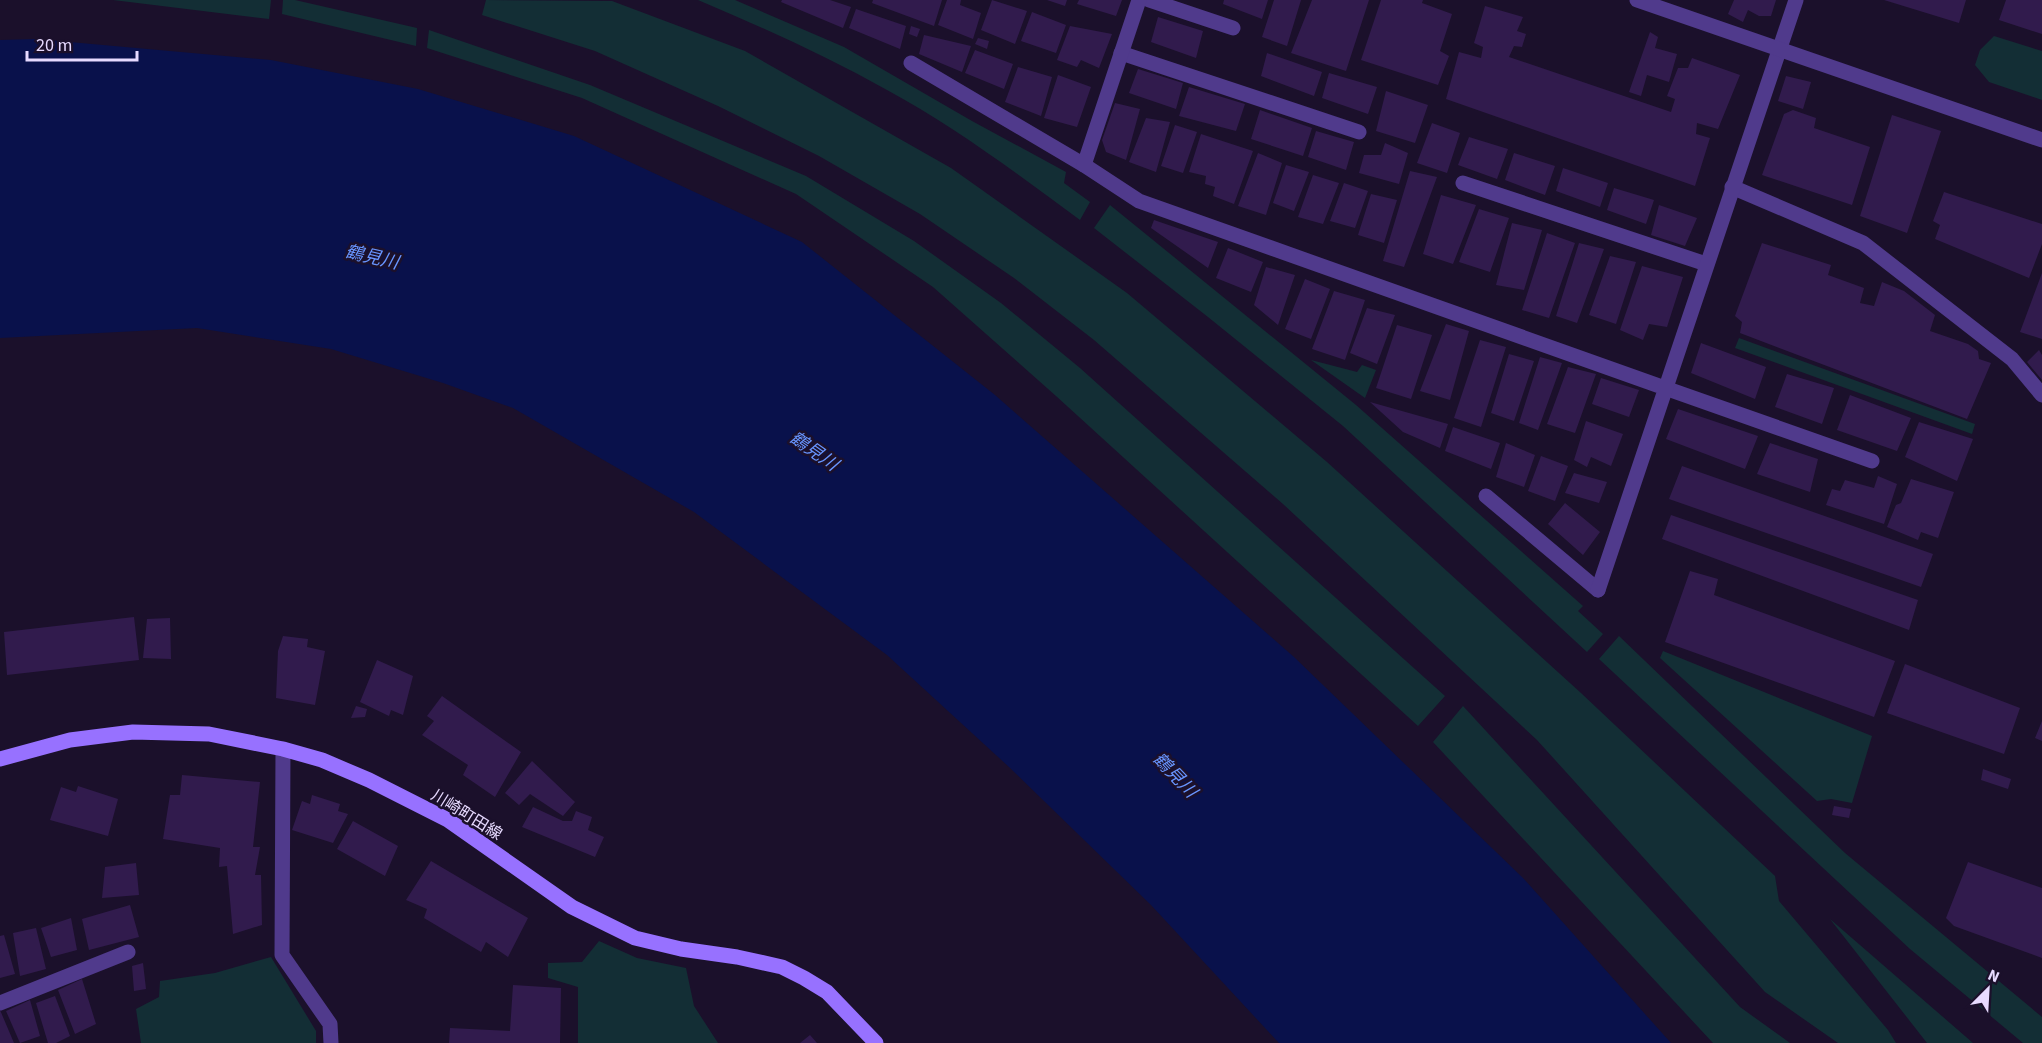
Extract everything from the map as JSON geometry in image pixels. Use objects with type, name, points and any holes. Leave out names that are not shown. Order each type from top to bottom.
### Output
[{"type":"main road","name":"川崎町田線","points":[[0,759],[70,740],[133,732],[209,734],[283,749],[322,760],[369,780],[448,820],[572,907],[635,938],[681,949],[737,957],[782,967],[826,992],[876,1043]]},
{"type":"street","points":[[1084,165],[1139,0]]},
{"type":"street","points":[[1149,0],[1233,28]]},
{"type":"street","points":[[1637,0],[2042,140]]},
{"type":"street","points":[[1486,496],[1598,590],[1796,0]]},
{"type":"street","points":[[1121,53],[1359,132]]},
{"type":"street","points":[[911,63],[1084,165],[1139,201],[1872,461]]},
{"type":"street","points":[[1463,183],[1706,264]]},
{"type":"street","points":[[1732,187],[1863,243],[2012,359],[2042,395]]},
{"type":"street","points":[[283,749],[282,955],[330,1024],[331,1043]]},
{"type":"street","points":[[0,1003],[128,952]]},
{"type":"green space","points":[[113,0],[271,0],[269,19]]},
{"type":"green space","points":[[283,0],[295,0],[417,28],[416,46],[282,14]]},
{"type":"green space","points":[[486,0],[612,1],[745,51],[951,168],[1127,293],[1327,462],[1581,693],[1775,876],[1779,901],[1888,1030],[1896,1043],[1838,1043],[1765,992],[1537,740],[1283,504],[1094,340],[1014,278],[920,214],[819,156],[718,106],[595,51],[482,15]]},
{"type":"green space","points":[[698,0],[735,0],[844,47],[1066,172],[1064,183],[1090,202],[1080,220],[986,152],[912,104],[864,77],[770,31]]},
{"type":"green space","points":[[429,30],[590,85],[806,176],[914,241],[1001,303],[1080,368],[1445,696],[1418,726],[933,287],[796,194],[582,98],[427,48]]},
{"type":"green space","points":[[1994,36],[2042,51],[2042,100],[1989,82],[1975,65],[1980,50]]},
{"type":"green space","points":[[1110,205],[1356,405],[1583,606],[1578,611],[1603,634],[1587,652],[1343,426],[1094,228]]},
{"type":"green space","points":[[1739,338],[1975,424],[1972,434],[1735,348]]},
{"type":"green space","points":[[1311,360],[1357,372],[1362,365],[1376,370],[1365,398]]},
{"type":"green space","points":[[1619,636],[1845,853],[2042,1017],[2042,1043],[2023,1043],[1910,949],[1599,659]]},
{"type":"green space","points":[[1663,651],[1872,736],[1852,803],[1831,799],[1817,801],[1660,658]]},
{"type":"green space","points":[[1463,706],[1740,1007],[1790,1043],[1713,1043],[1433,742]]},
{"type":"green space","points":[[1830,919],[1973,1043],[1927,1043]]},
{"type":"green space","points":[[599,941],[637,958],[686,968],[694,1006],[718,1043],[578,1043],[578,987],[548,978],[548,963],[582,962]]},
{"type":"green space","points":[[271,957],[316,1031],[316,1043],[141,1043],[136,1009],[159,997],[160,981],[215,973]]},
{"type":"water","name":"鶴見川","points":[[36,39],[271,60],[418,89],[574,136],[802,242],[995,395],[1294,657],[1523,878],[1671,1043],[1279,1043],[1151,905],[1009,767],[887,655],[694,512],[513,408],[443,383],[331,349],[197,328],[0,338],[0,40]]},
{"type":"building","points":[[782,0],[830,0],[851,7],[843,28],[781,2]]},
{"type":"building","points":[[873,0],[942,0],[934,26],[872,3]]},
{"type":"building","points":[[947,0],[961,0],[960,5],[981,13],[973,39],[938,25]]},
{"type":"building","points":[[992,0],[1027,11],[1015,44],[981,30]]},
{"type":"building","points":[[1047,0],[1067,0],[1065,6]]},
{"type":"building","points":[[1079,0],[1122,0],[1116,16],[1077,4]]},
{"type":"building","points":[[1224,0],[1268,0],[1262,19],[1223,4]]},
{"type":"building","points":[[1274,0],[1301,0],[1287,46],[1262,37]]},
{"type":"building","points":[[1312,0],[1369,0],[1346,71],[1291,53]]},
{"type":"building","points":[[1381,0],[1423,0],[1422,3],[1452,14],[1440,51],[1449,56],[1438,85],[1361,60]]},
{"type":"building","points":[[1734,0],[1776,0],[1771,16],[1759,16],[1748,10],[1743,22],[1728,14]]},
{"type":"building","points":[[1884,0],[1966,0],[1959,23]]},
{"type":"building","points":[[2006,0],[2042,0],[2042,34],[1999,20]]},
{"type":"building","points":[[1485,6],[1523,17],[1517,31],[1526,34],[1522,47],[1514,46],[1509,57],[1671,112],[1675,99],[1667,96],[1678,68],[1688,68],[1692,58],[1740,75],[1718,129],[1697,123],[1696,134],[1710,138],[1695,186],[1446,99],[1459,52],[1481,58],[1483,47],[1474,43]]},
{"type":"building","points":[[856,9],[906,26],[900,49],[849,28]]},
{"type":"building","points":[[1032,12],[1066,25],[1056,53],[1021,41]]},
{"type":"building","points":[[1158,17],[1203,31],[1196,58],[1151,42]]},
{"type":"building","points":[[911,26],[920,29],[917,37],[909,34]]},
{"type":"building","points":[[1070,26],[1112,34],[1099,68],[1081,60],[1077,67],[1057,60]]},
{"type":"building","points":[[1650,32],[1658,37],[1655,48],[1677,54],[1669,82],[1647,75],[1641,96],[1629,92]]},
{"type":"building","points":[[924,35],[971,46],[962,72],[919,54]]},
{"type":"building","points":[[978,38],[989,41],[987,49],[975,44]]},
{"type":"building","points":[[975,50],[1013,64],[1004,89],[965,73]]},
{"type":"building","points":[[1267,53],[1322,72],[1314,96],[1261,76]]},
{"type":"building","points":[[1018,67],[1052,77],[1041,116],[1005,102]]},
{"type":"building","points":[[1138,69],[1183,83],[1176,109],[1129,93]]},
{"type":"building","points":[[1329,73],[1377,87],[1368,114],[1322,98]]},
{"type":"building","points":[[1058,75],[1091,87],[1077,127],[1044,118]]},
{"type":"building","points":[[1786,76],[1811,82],[1803,109],[1778,101]]},
{"type":"building","points":[[1189,87],[1245,104],[1236,131],[1179,116]]},
{"type":"building","points":[[1386,91],[1428,105],[1415,143],[1376,131]]},
{"type":"building","points":[[1115,103],[1140,109],[1126,160],[1106,152],[1102,140]]},
{"type":"building","points":[[1260,110],[1312,128],[1303,156],[1251,139]]},
{"type":"building","points":[[1793,110],[1816,118],[1814,128],[1870,147],[1852,205],[1762,175],[1784,114]]},
{"type":"building","points":[[1892,115],[1941,131],[1907,233],[1860,216]]},
{"type":"building","points":[[1146,118],[1170,122],[1156,172],[1129,162]]},
{"type":"building","points":[[1432,123],[1460,133],[1447,173],[1417,163]]},
{"type":"building","points":[[1175,125],[1197,132],[1183,173],[1161,166]]},
{"type":"building","points":[[1316,131],[1354,142],[1346,170],[1308,157]]},
{"type":"building","points":[[1201,134],[1253,151],[1234,204],[1213,196],[1215,187],[1205,184],[1206,176],[1189,172]]},
{"type":"building","points":[[1469,137],[1508,149],[1497,179],[1458,165]]},
{"type":"building","points":[[1385,143],[1408,153],[1399,184],[1359,173],[1364,155],[1381,155]]},
{"type":"building","points":[[1258,153],[1282,163],[1266,215],[1238,206]]},
{"type":"building","points":[[1514,153],[1555,166],[1545,195],[1505,180]]},
{"type":"building","points":[[1286,165],[1309,172],[1294,211],[1273,203]]},
{"type":"building","points":[[1563,168],[1608,183],[1600,207],[1556,191]]},
{"type":"building","points":[[1410,171],[1437,177],[1404,267],[1383,261]]},
{"type":"building","points":[[1313,175],[1339,183],[1323,224],[1298,217]]},
{"type":"building","points":[[1344,183],[1368,191],[1355,228],[1330,221]]},
{"type":"building","points":[[1614,188],[1654,200],[1646,224],[1607,210]]},
{"type":"building","points":[[1944,192],[2042,224],[2042,244],[2029,278],[1935,239],[1940,225],[1933,221]]},
{"type":"building","points":[[1371,194],[1397,200],[1384,243],[1358,235]]},
{"type":"building","points":[[1441,195],[1476,205],[1453,264],[1423,254]]},
{"type":"building","points":[[1659,205],[1697,218],[1685,246],[1651,235]]},
{"type":"building","points":[[1479,209],[1509,218],[1490,272],[1459,262]]},
{"type":"building","points":[[1154,220],[1218,242],[1208,268],[1151,228]]},
{"type":"building","points":[[1512,223],[1542,230],[1524,290],[1496,285]]},
{"type":"building","points":[[1547,233],[1575,243],[1549,318],[1522,310]]},
{"type":"building","points":[[1579,243],[1604,249],[1577,323],[1556,316]]},
{"type":"building","points":[[1762,243],[1831,265],[1828,275],[1864,288],[1860,303],[1874,306],[1882,282],[1904,291],[1935,315],[1930,331],[1968,344],[1978,351],[1979,359],[1991,363],[1967,419],[1740,333],[1742,322],[1735,316]]},
{"type":"building","points":[[1228,248],[1263,262],[1251,292],[1216,278]]},
{"type":"building","points":[[1610,256],[1636,262],[1616,324],[1589,315]]},
{"type":"building","points":[[1642,266],[1683,277],[1667,327],[1649,324],[1643,340],[1620,330]]},
{"type":"building","points":[[1266,267],[1295,275],[1278,325],[1254,305]]},
{"type":"building","points":[[2042,273],[2042,339],[2020,332]]},
{"type":"building","points":[[1305,279],[1330,289],[1311,339],[1285,329]]},
{"type":"building","points":[[1334,291],[1365,300],[1345,360],[1312,349]]},
{"type":"building","points":[[1367,308],[1395,315],[1377,364],[1350,353]]},
{"type":"building","points":[[1446,324],[1469,331],[1450,400],[1420,391]]},
{"type":"building","points":[[1397,325],[1432,335],[1411,399],[1376,388]]},
{"type":"building","points":[[1480,340],[1506,347],[1481,427],[1454,418]]},
{"type":"building","points":[[1701,343],[1766,367],[1755,399],[1691,373]]},
{"type":"building","points":[[2039,350],[2042,355],[2042,380],[2027,362]]},
{"type":"building","points":[[1509,354],[1534,361],[1514,421],[1491,413]]},
{"type":"building","points":[[1540,357],[1562,363],[1538,430],[1519,423]]},
{"type":"building","points":[[1568,367],[1596,374],[1575,433],[1547,424]]},
{"type":"building","points":[[1787,374],[1834,388],[1822,424],[1775,407]]},
{"type":"building","points":[[1601,378],[1639,390],[1629,417],[1592,404]]},
{"type":"building","points":[[1850,395],[1911,418],[1897,451],[1837,430]]},
{"type":"building","points":[[1370,402],[1448,424],[1440,448],[1403,432]]},
{"type":"building","points":[[1678,409],[1758,436],[1745,469],[1666,439]]},
{"type":"building","points":[[1586,421],[1623,434],[1611,466],[1591,457],[1587,467],[1574,460]]},
{"type":"building","points":[[1919,422],[1973,439],[1957,481],[1905,457]]},
{"type":"building","points":[[1453,427],[1500,443],[1491,469],[1445,451]]},
{"type":"building","points":[[1506,443],[1535,455],[1524,487],[1496,477]]},
{"type":"building","points":[[1770,443],[1818,459],[1810,492],[1757,474]]},
{"type":"building","points":[[1541,456],[1568,466],[1555,501],[1528,491]]},
{"type":"building","points":[[1682,466],[1933,554],[1921,587],[1669,499]]},
{"type":"building","points":[[1574,473],[1607,482],[1599,503],[1565,493]]},
{"type":"building","points":[[1878,476],[1897,484],[1884,524],[1826,505],[1832,489],[1840,491],[1845,480],[1874,488]]},
{"type":"building","points":[[1911,479],[1954,492],[1938,538],[1921,532],[1918,540],[1887,527]]},
{"type":"building","points":[[1565,503],[1600,532],[1583,555],[1548,524]]},
{"type":"building","points":[[1671,515],[1918,600],[1909,630],[1662,539]]},
{"type":"building","points":[[1690,571],[1718,579],[1714,595],[1895,661],[1874,717],[1665,642]]},
{"type":"building","points":[[134,617],[139,660],[7,675],[4,632]]},
{"type":"building","points":[[170,618],[171,659],[143,658],[147,619]]},
{"type":"building","points":[[283,636],[308,639],[307,647],[325,651],[315,705],[276,698],[278,651]]},
{"type":"building","points":[[377,660],[413,676],[403,715],[391,710],[389,716],[360,702]]},
{"type":"building","points":[[1905,664],[2020,708],[2004,754],[1887,713]]},
{"type":"building","points":[[442,696],[521,752],[495,797],[463,775],[468,765],[422,735],[434,721],[427,716]]},
{"type":"building","points":[[356,706],[367,709],[365,717],[351,718]]},
{"type":"building","points":[[2042,721],[2042,741],[2035,738]]},
{"type":"building","points":[[532,761],[575,802],[563,816],[530,794],[519,805],[505,793]]},
{"type":"building","points":[[1983,769],[2011,779],[2008,789],[1981,780]]},
{"type":"building","points":[[182,775],[260,782],[253,847],[260,847],[255,875],[261,875],[262,925],[233,934],[227,866],[219,867],[220,848],[163,839],[170,795],[180,795]]},
{"type":"building","points":[[78,786],[118,799],[108,836],[50,820],[61,787],[76,792]]},
{"type":"building","points":[[312,795],[340,804],[338,811],[348,814],[333,843],[292,830],[302,801],[310,804]]},
{"type":"building","points":[[1834,806],[1851,809],[1849,818],[1832,815]]},
{"type":"building","points":[[533,807],[563,821],[572,821],[576,811],[592,817],[588,830],[604,837],[595,857],[522,827]]},
{"type":"building","points":[[353,821],[398,846],[385,876],[337,849]]},
{"type":"building","points":[[431,861],[528,918],[508,957],[486,942],[481,952],[424,918],[427,909],[406,900]]},
{"type":"building","points":[[1968,862],[2042,888],[2042,958],[1954,926],[1946,918]]},
{"type":"building","points":[[136,863],[139,895],[102,898],[105,867]]},
{"type":"building","points":[[130,905],[139,937],[89,950],[82,919]]},
{"type":"building","points":[[71,918],[77,950],[51,957],[41,928]]},
{"type":"building","points":[[36,928],[46,969],[20,976],[13,933]]},
{"type":"building","points":[[4,935],[15,974],[0,978],[0,936]]},
{"type":"building","points":[[143,963],[146,989],[134,991],[132,966]]},
{"type":"building","points":[[82,979],[96,1024],[75,1034],[58,990]]},
{"type":"building","points":[[513,985],[561,988],[560,1043],[449,1043],[450,1028],[510,1031]]},
{"type":"building","points":[[55,996],[70,1036],[56,1043],[48,1043],[36,1003]]},
{"type":"building","points":[[30,1000],[40,1036],[20,1043],[6,1011]]},
{"type":"building","points":[[0,1010],[14,1043],[0,1043]]},
{"type":"building","points":[[810,1035],[817,1043],[800,1043]]}]
